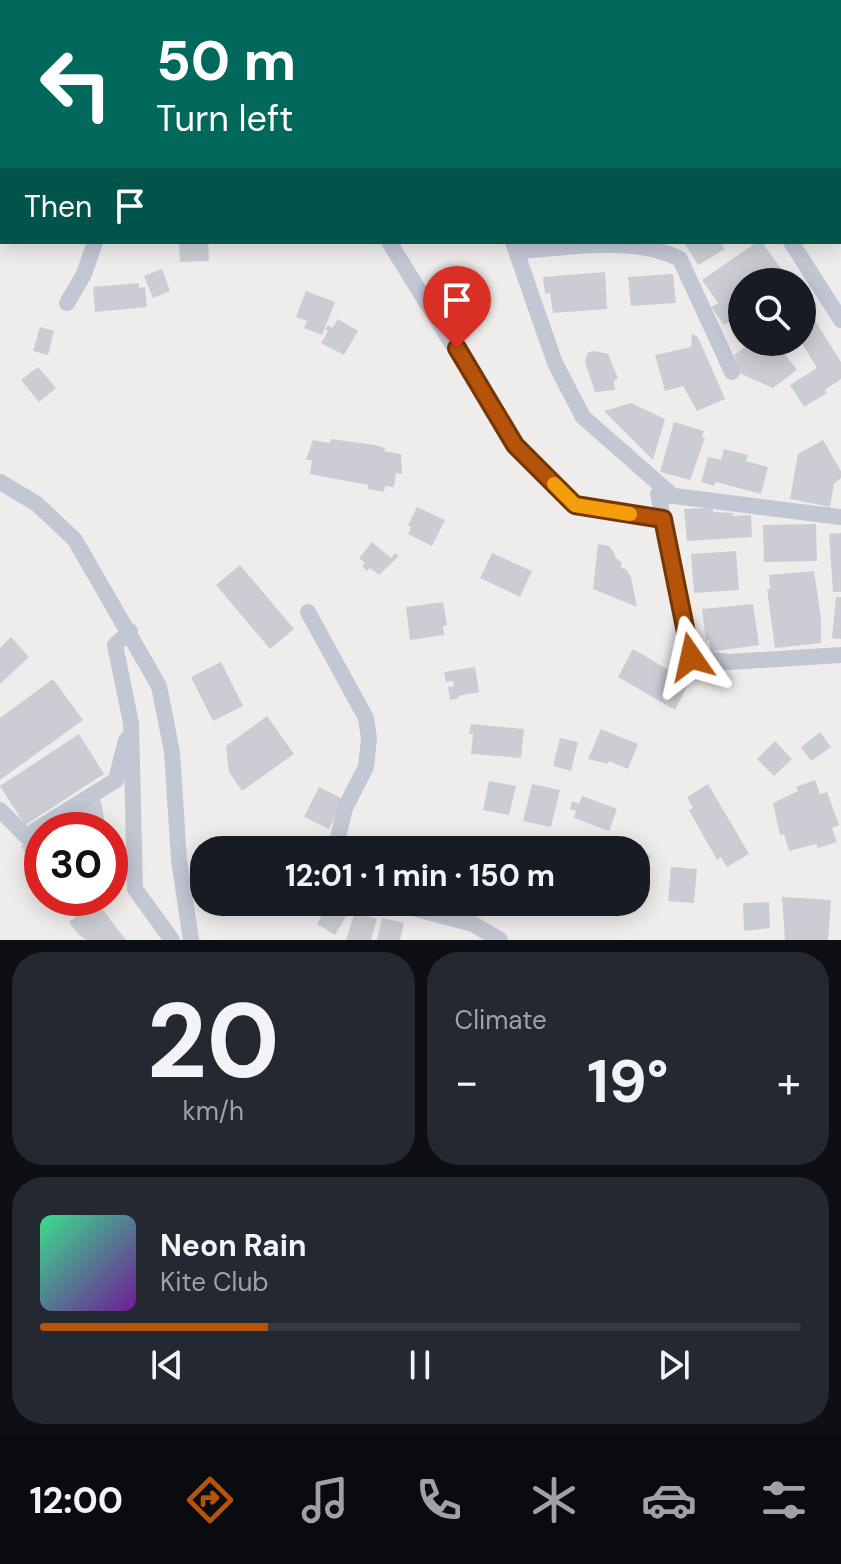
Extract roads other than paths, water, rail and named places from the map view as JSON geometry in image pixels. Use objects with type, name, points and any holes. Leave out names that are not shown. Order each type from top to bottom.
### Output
[{"type":"street","points":[[67,303],[84,274],[94,244]]},
{"type":"street","points":[[390,244],[515,445],[575,505],[663,519]]},
{"type":"street","points":[[792,244],[841,320]]},
{"type":"street","points":[[673,496],[583,417],[555,363],[516,246],[614,245],[665,251],[680,259],[732,372]]},
{"type":"street","points":[[0,482],[37,504],[75,540],[159,686],[172,752],[179,860],[191,940]]},
{"type":"street","points":[[841,517],[658,494],[691,657],[729,662],[841,655]]},
{"type":"street","points":[[308,612],[366,718],[369,738],[366,767],[345,808],[338,836]]},
{"type":"street","points":[[130,631],[115,645],[131,723],[135,889],[172,940]]},
{"type":"street","points":[[0,810],[26,836],[116,780],[131,723]]},
{"type":"street","points":[[443,916],[473,924],[500,940]]}]
